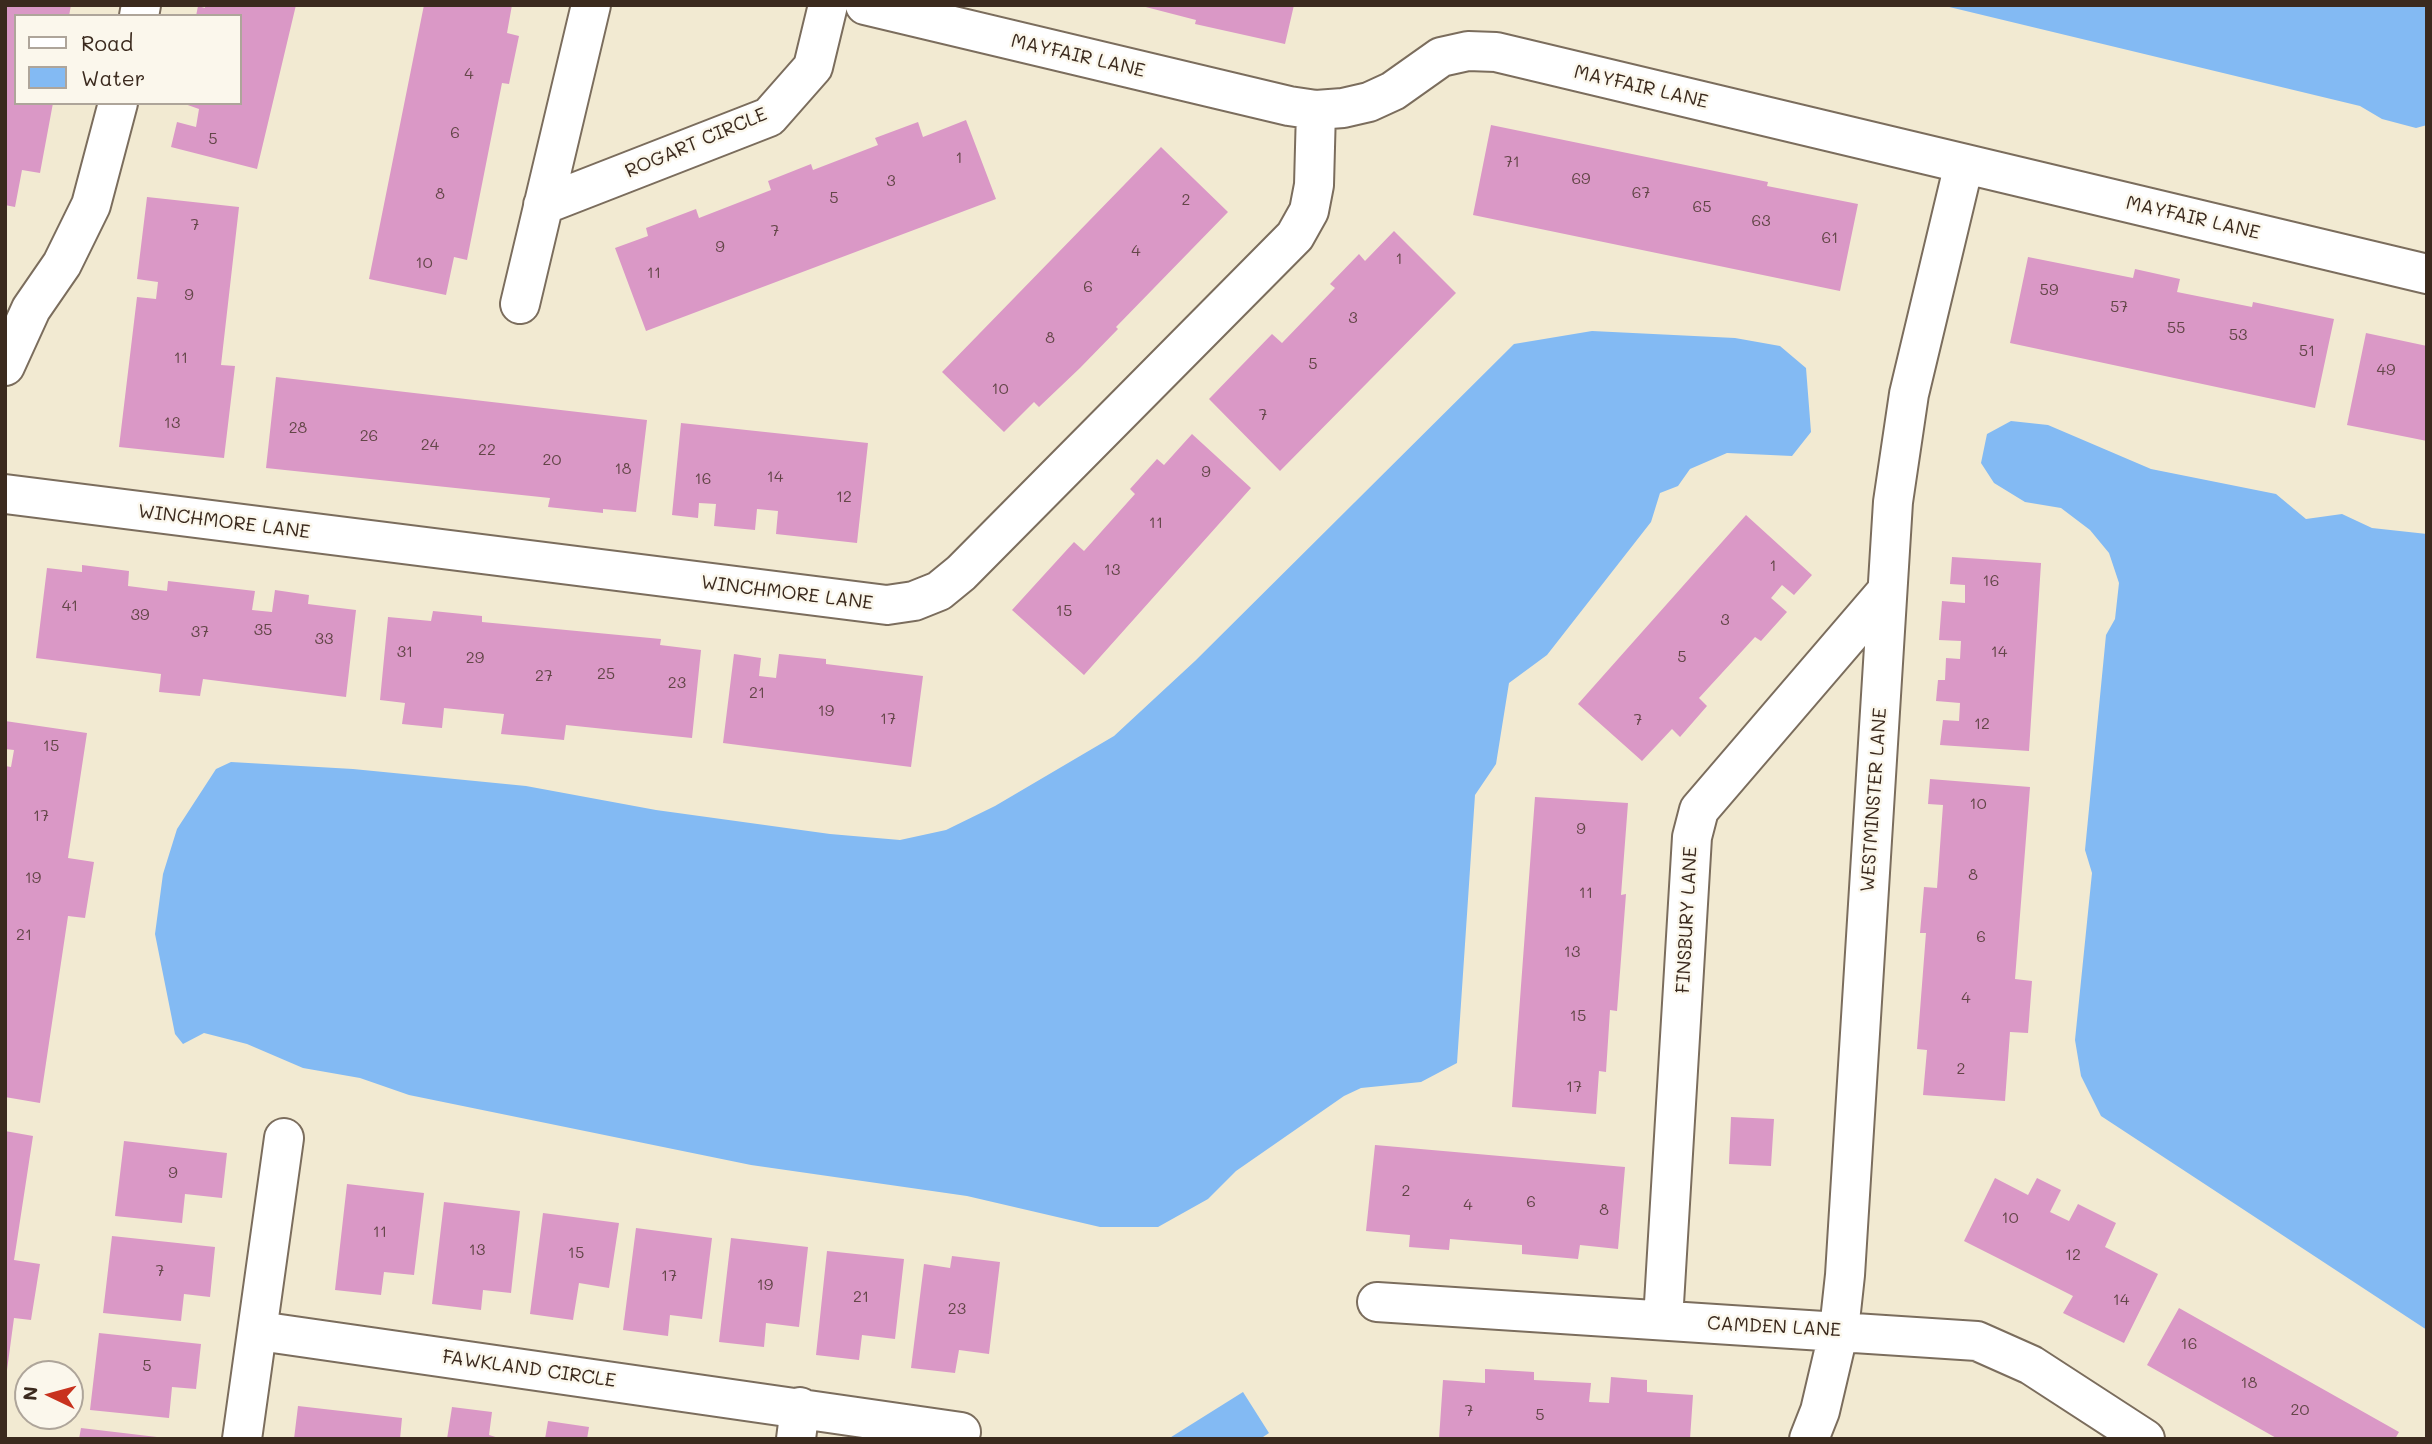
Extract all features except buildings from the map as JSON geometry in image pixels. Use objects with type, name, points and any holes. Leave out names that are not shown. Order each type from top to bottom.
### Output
[{"type":"street","points":[[520,303],[591,5]]},
{"type":"street","name":"ROGART CIRCLE","points":[[543,205],[769,117],[813,67],[828,5]]},
{"type":"street","name":"MAYFAIR LANE","points":[[865,5],[1289,106],[1316,110],[1369,102],[1393,91],[1441,57],[1468,51],[1496,52],[2427,274]]},
{"type":"street","points":[[5,366],[32,309],[62,264],[83,225],[101,173],[118,105]]},
{"type":"street","name":"WINCHMORE LANE","points":[[5,494],[887,605],[914,601],[939,591],[961,573],[1295,236],[1309,211],[1314,185],[1316,110]]},
{"type":"street","name":"WESTMINSTER LANE","points":[[1809,1439],[1820,1411],[1839,1331],[1845,1275],[1893,502],[1909,394],[1964,164]]},
{"type":"street","name":"FINSBURY LANE","points":[[1663,1320],[1692,837],[1699,810],[1887,591]]},
{"type":"street","points":[[242,1439],[284,1138]]},
{"type":"street","name":"CAMDEN LANE","points":[[1377,1302],[1948,1337],[1977,1341],[2005,1351],[2145,1439]]},
{"type":"street","name":"FAWKLAND CIRCLE","points":[[259,1331],[798,1423],[961,1432]]},
{"type":"water","points":[[1941,5],[2427,5],[2427,125],[2416,128],[2382,119],[2360,106]]},
{"type":"water","points":[[1592,331],[1735,338],[1780,346],[1806,368],[1811,432],[1792,456],[1727,453],[1690,469],[1678,486],[1660,493],[1651,522],[1547,655],[1509,683],[1496,764],[1475,795],[1457,1063],[1421,1082],[1361,1088],[1344,1096],[1236,1171],[1208,1199],[1158,1227],[1100,1227],[967,1196],[751,1165],[409,1095],[360,1078],[303,1068],[247,1044],[204,1033],[183,1044],[175,1034],[155,934],[163,874],[177,829],[216,769],[231,762],[353,769],[526,786],[656,810],[830,834],[900,840],[946,830],[995,806],[1114,736],[1195,661],[1514,344]]},
{"type":"water","points":[[2011,421],[2048,425],[2151,469],[2276,494],[2306,519],[2342,514],[2372,528],[2427,534],[2427,1330],[2101,1116],[2081,1076],[2075,1040],[2092,873],[2085,850],[2106,635],[2115,619],[2119,583],[2109,553],[2090,530],[2061,508],[2025,502],[1994,483],[1981,463],[1987,434]]},
{"type":"water","points":[[1243,1392],[1269,1433],[1260,1439],[1168,1439]]}]
